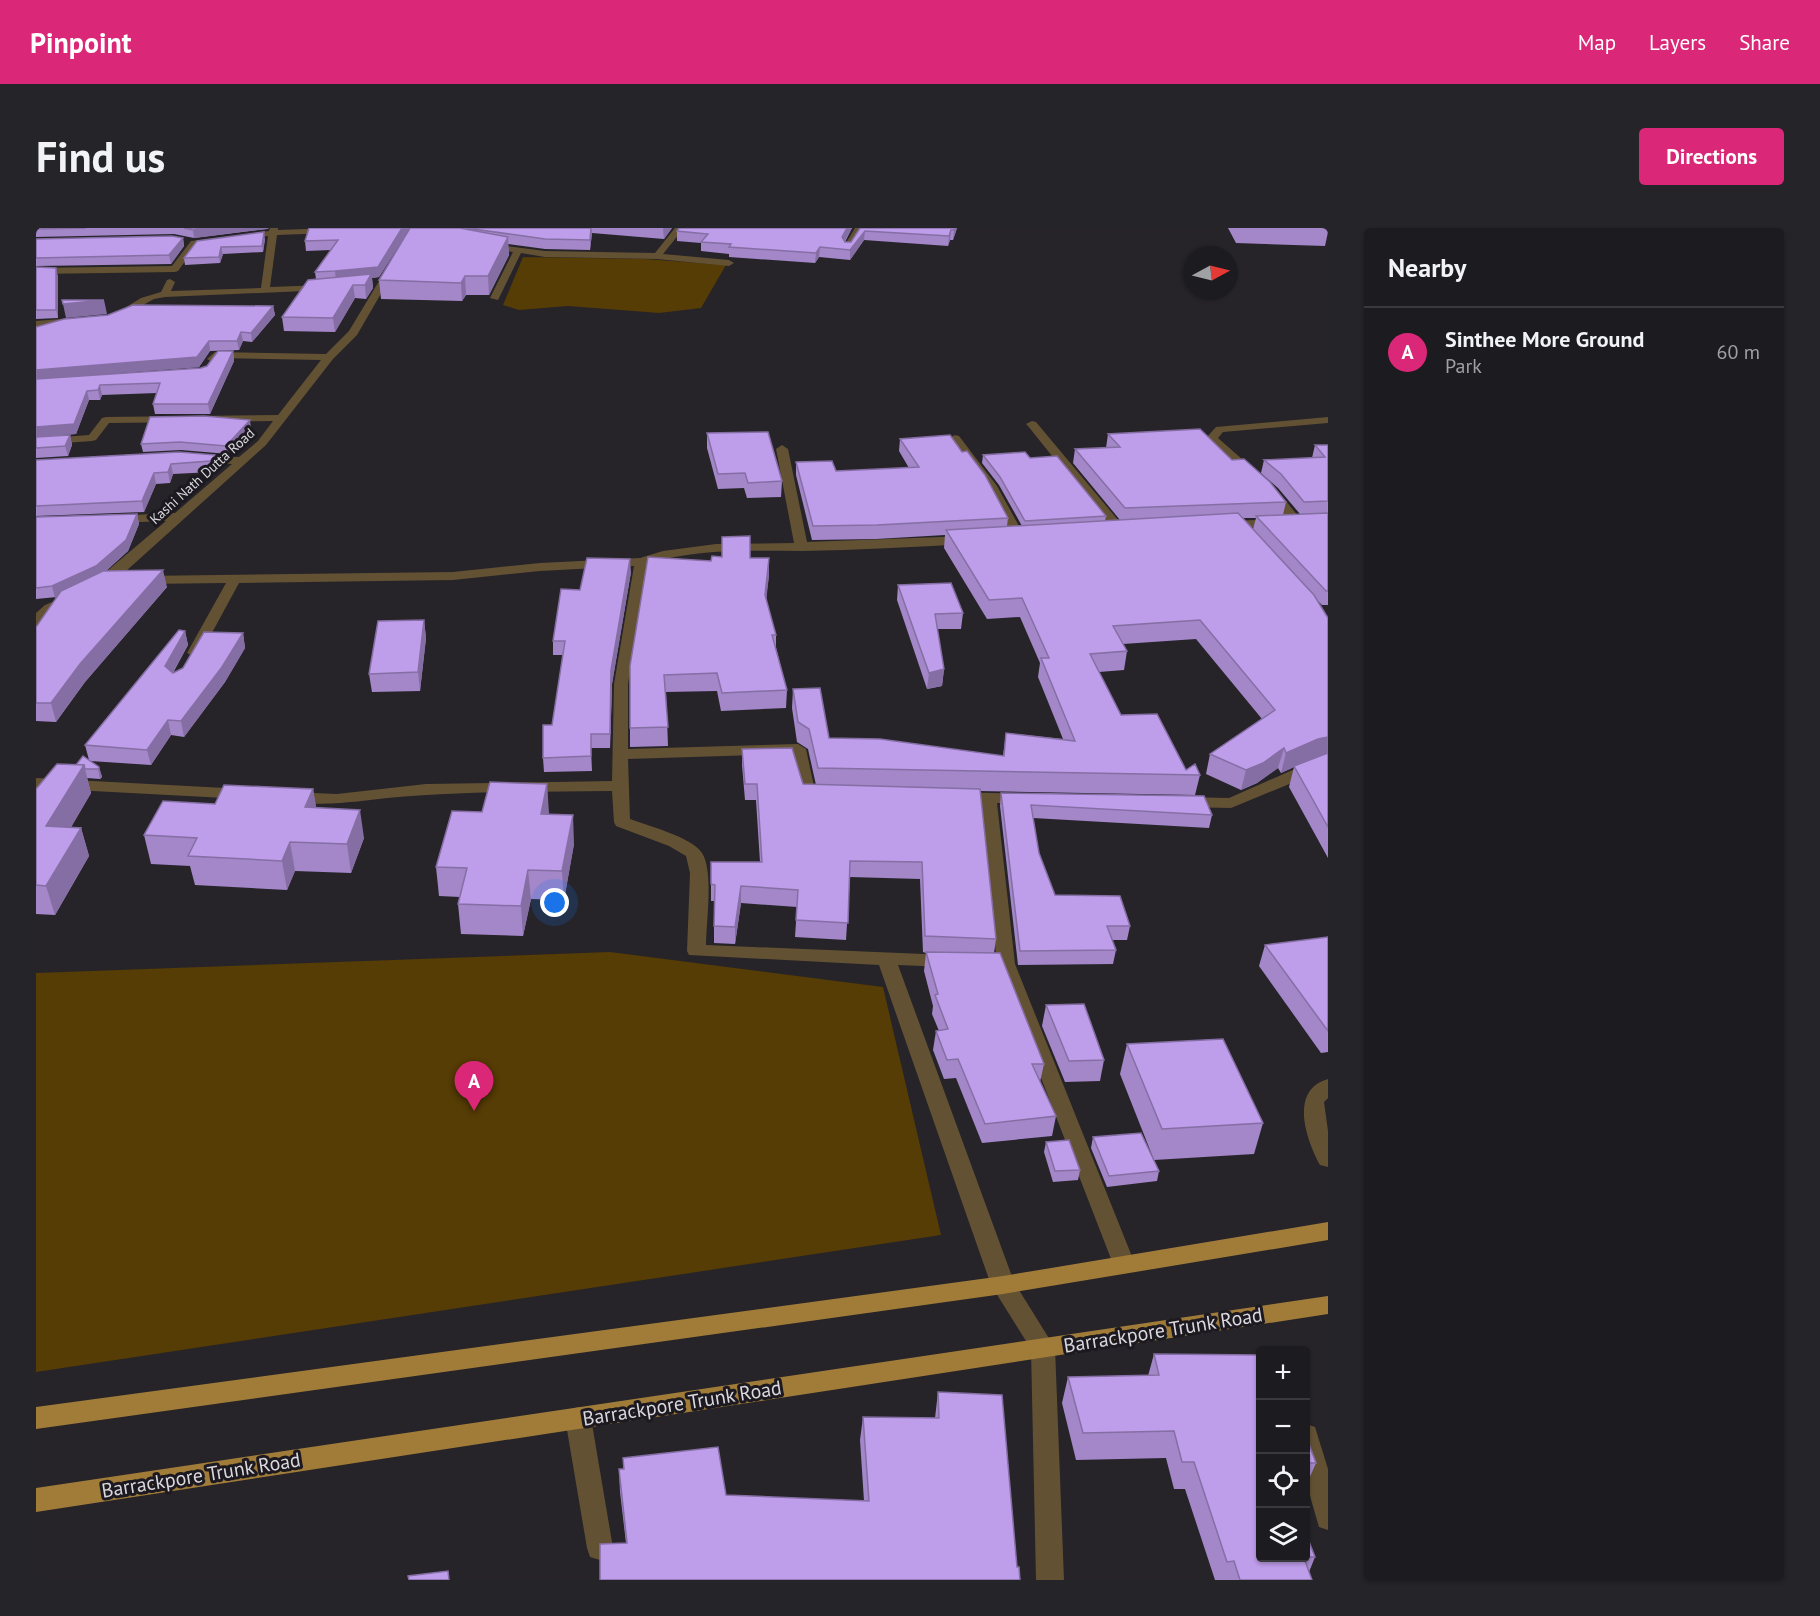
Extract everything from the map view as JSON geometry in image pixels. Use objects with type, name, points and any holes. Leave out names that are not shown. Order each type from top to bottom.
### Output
[{"type":"main road","points":[[36,1418],[1003,1285],[1328,1231]]},
{"type":"main road","name":"Barrackpore Trunk Road","points":[[36,1500],[1328,1305]]},
{"type":"street","points":[[657,256],[680,228]]},
{"type":"street","points":[[847,248],[858,228]]},
{"type":"street","points":[[165,294],[189,242],[273,230],[336,230]]},
{"type":"street","points":[[266,291],[273,230]]},
{"type":"street","name":"Kashi Nath Dutta Road","points":[[36,621],[43,608],[105,582],[262,443],[329,357],[353,333],[379,282],[416,233]]},
{"type":"street","points":[[471,243],[544,255],[657,256],[729,263]]},
{"type":"street","points":[[495,298],[518,251]]},
{"type":"street","points":[[36,271],[175,269]]},
{"type":"street","points":[[100,320],[125,313],[146,297],[165,294],[336,287]]},
{"type":"street","points":[[36,324],[82,321]]},
{"type":"street","points":[[203,372],[214,356],[329,357]]},
{"type":"street","points":[[36,442],[92,438],[106,420],[282,418]]},
{"type":"street","points":[[1217,526],[1302,521],[1212,438],[1220,429],[1328,420]]},
{"type":"street","points":[[1032,424],[1124,529],[1096,531]]},
{"type":"street","points":[[955,438],[991,486],[1019,537]]},
{"type":"street","points":[[782,449],[801,547]]},
{"type":"street","points":[[181,456],[242,461]]},
{"type":"street","points":[[96,520],[179,517]]},
{"type":"street","points":[[1239,525],[1254,541]]},
{"type":"street","points":[[105,582],[453,576],[540,567],[641,562],[663,555],[716,548],[801,547],[986,539]]},
{"type":"street","points":[[641,562],[638,595],[629,633],[621,687],[622,822],[675,842],[694,854],[699,873],[696,951],[1006,963]]},
{"type":"street","points":[[187,664],[235,578]]},
{"type":"street","points":[[621,754],[798,749],[808,795],[831,796]]},
{"type":"street","points":[[1168,802],[1231,803],[1319,764],[1328,763]]},
{"type":"street","points":[[36,783],[337,799],[426,789],[620,786]]},
{"type":"street","points":[[944,797],[1045,799]]},
{"type":"street","points":[[988,798],[1006,963],[1124,1264]]},
{"type":"street","points":[[886,959],[1003,1285],[1043,1348],[1050,1580]]},
{"type":"street","points":[[1328,1086],[1314,1100],[1314,1112],[1315,1128],[1328,1159]]},
{"type":"street","points":[[578,1418],[600,1548]]},
{"type":"street","points":[[1310,1453],[1328,1518]]},
{"type":"shaded area","points":[[523,257],[645,259],[726,265],[701,308],[659,313],[568,306],[519,310],[503,305]]},
{"type":"shaded area","points":[[610,952],[883,987],[941,1235],[36,1372],[36,973]]},
{"type":"building","points":[[36,228],[86,228],[36,229]]},
{"type":"building","points":[[184,228],[207,228],[193,230]]},
{"type":"building","points":[[309,228],[402,228],[378,267],[315,272],[338,240],[305,241]]},
{"type":"building","points":[[410,228],[460,228],[508,237],[488,276],[465,276],[461,283],[379,280]]},
{"type":"building","points":[[466,228],[591,228],[590,240],[545,239]]},
{"type":"building","points":[[679,228],[847,228],[842,237],[845,242],[851,242],[860,228],[955,228],[951,230],[949,236],[865,231],[850,250],[820,247],[816,253],[729,247],[731,244],[701,242],[708,234],[677,231]]},
{"type":"building","points":[[264,232],[262,246],[221,247],[219,257],[184,258],[197,241]]},
{"type":"building","points":[[172,236],[183,238],[169,255],[36,258],[36,239]]},
{"type":"building","points":[[36,267],[56,268],[56,310],[36,310]]},
{"type":"building","points":[[371,274],[365,285],[353,285],[333,318],[282,317],[308,280]]},
{"type":"building","points":[[62,300],[104,300],[63,304]]},
{"type":"building","points":[[133,305],[273,306],[251,333],[241,332],[237,341],[209,341],[197,357],[36,370],[36,327],[64,319],[108,315]]},
{"type":"building","points":[[218,351],[233,351],[208,404],[153,404],[160,383],[100,385],[98,390],[87,391],[74,424],[36,427],[36,379],[201,368],[207,366]]},
{"type":"building","points":[[204,416],[250,420],[226,446],[180,442],[141,444],[150,417]]},
{"type":"building","points":[[1200,429],[1232,460],[1244,459],[1270,482],[1286,502],[1125,508],[1075,449],[1120,447],[1108,434]]},
{"type":"building","points":[[768,432],[782,481],[748,483],[745,473],[718,474],[707,433]]},
{"type":"building","points":[[70,435],[65,446],[36,448],[36,437]]},
{"type":"building","points":[[950,435],[962,452],[967,451],[985,475],[1008,518],[813,526],[796,462],[832,461],[836,471],[919,467],[900,439]]},
{"type":"building","points":[[1315,445],[1328,445],[1328,501],[1304,502],[1281,474],[1264,460],[1325,457]]},
{"type":"building","points":[[179,452],[216,455],[210,461],[171,464],[168,472],[154,473],[142,501],[36,506],[36,460]]},
{"type":"building","points":[[1025,452],[1030,458],[1057,456],[1106,516],[1025,521],[1000,477],[983,455]]},
{"type":"building","points":[[1238,513],[1314,595],[1328,618],[1328,737],[1286,753],[1284,748],[1263,763],[1246,770],[1210,754],[1275,710],[1200,620],[1113,626],[1127,651],[1090,654],[1121,715],[1157,714],[1186,770],[1195,764],[1200,775],[818,768],[809,729],[798,722],[793,689],[820,688],[829,738],[880,739],[1004,756],[1006,733],[1075,741],[1041,658],[1049,658],[1022,598],[989,600],[946,530]]},
{"type":"building","points":[[1328,513],[1328,591],[1326,591],[1256,516]]},
{"type":"building","points":[[137,514],[126,540],[96,566],[52,586],[36,588],[36,517]]},
{"type":"building","points":[[750,536],[750,558],[769,558],[765,595],[776,635],[772,635],[787,690],[722,693],[717,673],[664,675],[668,727],[630,728],[630,666],[648,557],[711,561],[712,556],[722,557],[722,537]]},
{"type":"building","points":[[587,558],[630,559],[611,670],[610,734],[591,734],[591,756],[543,758],[543,725],[552,725],[565,641],[553,641],[561,589],[580,590]]},
{"type":"building","points":[[163,570],[80,664],[51,703],[36,703],[36,627],[61,591],[103,571]]},
{"type":"building","points":[[951,583],[963,613],[935,614],[944,669],[929,673],[898,585]]},
{"type":"building","points":[[424,620],[418,672],[369,674],[378,621]]},
{"type":"building","points":[[179,630],[185,631],[165,666],[173,673],[183,668],[204,632],[243,633],[222,667],[181,721],[168,720],[147,750],[85,745]]},
{"type":"building","points":[[792,748],[803,784],[980,789],[996,939],[925,936],[922,862],[850,861],[848,923],[796,920],[798,890],[741,886],[735,927],[714,926],[715,885],[711,884],[711,862],[762,862],[757,784],[745,784],[742,749]]},
{"type":"building","points":[[1328,753],[1328,827],[1294,766]]},
{"type":"building","points":[[83,756],[99,767],[98,769],[85,769],[84,765],[76,765]]},
{"type":"building","points":[[57,764],[84,765],[46,826],[81,828],[46,886],[36,885],[36,789]]},
{"type":"building","points":[[490,782],[547,784],[541,814],[573,815],[562,871],[528,870],[521,906],[458,904],[467,868],[436,867],[452,811],[482,812]]},
{"type":"building","points":[[224,785],[313,789],[305,807],[360,810],[347,844],[290,842],[282,861],[188,856],[197,838],[144,835],[163,801],[215,804]]},
{"type":"building","points":[[1001,793],[1204,796],[1212,815],[1031,805],[1039,853],[1055,895],[1120,896],[1130,926],[1107,926],[1116,950],[1020,951]]},
{"type":"building","points":[[1328,937],[1328,1031],[1265,945]]},
{"type":"building","points":[[926,952],[1000,953],[1044,1064],[1032,1064],[1056,1116],[985,1124],[958,1059],[947,1060],[936,1031],[948,1029],[935,995],[938,994]]},
{"type":"building","points":[[1084,1004],[1104,1060],[1069,1061],[1046,1005]]},
{"type":"building","points":[[1223,1039],[1263,1123],[1162,1129],[1127,1044]]},
{"type":"building","points":[[1141,1133],[1159,1171],[1109,1176],[1093,1137]]},
{"type":"building","points":[[1069,1140],[1080,1170],[1055,1171],[1046,1142]]},
{"type":"building","points":[[1154,1354],[1256,1355],[1256,1562],[1305,1562],[1312,1580],[1240,1580],[1234,1561],[1227,1562],[1194,1462],[1182,1462],[1174,1431],[1083,1433],[1068,1377],[1159,1375]]},
{"type":"building","points":[[938,1392],[1002,1395],[1020,1580],[600,1580],[600,1544],[627,1543],[619,1469],[624,1469],[623,1458],[718,1447],[726,1495],[869,1501],[863,1417],[939,1418]]},
{"type":"building","points":[[1310,1447],[1316,1463],[1310,1463]]},
{"type":"building","points":[[1310,1544],[1315,1557],[1310,1557]]},
{"type":"building","points":[[448,1571],[449,1580],[409,1580],[408,1576]]},
{"type":"place","name":"Sinthee More Ground","points":[[474,1111]]}]
